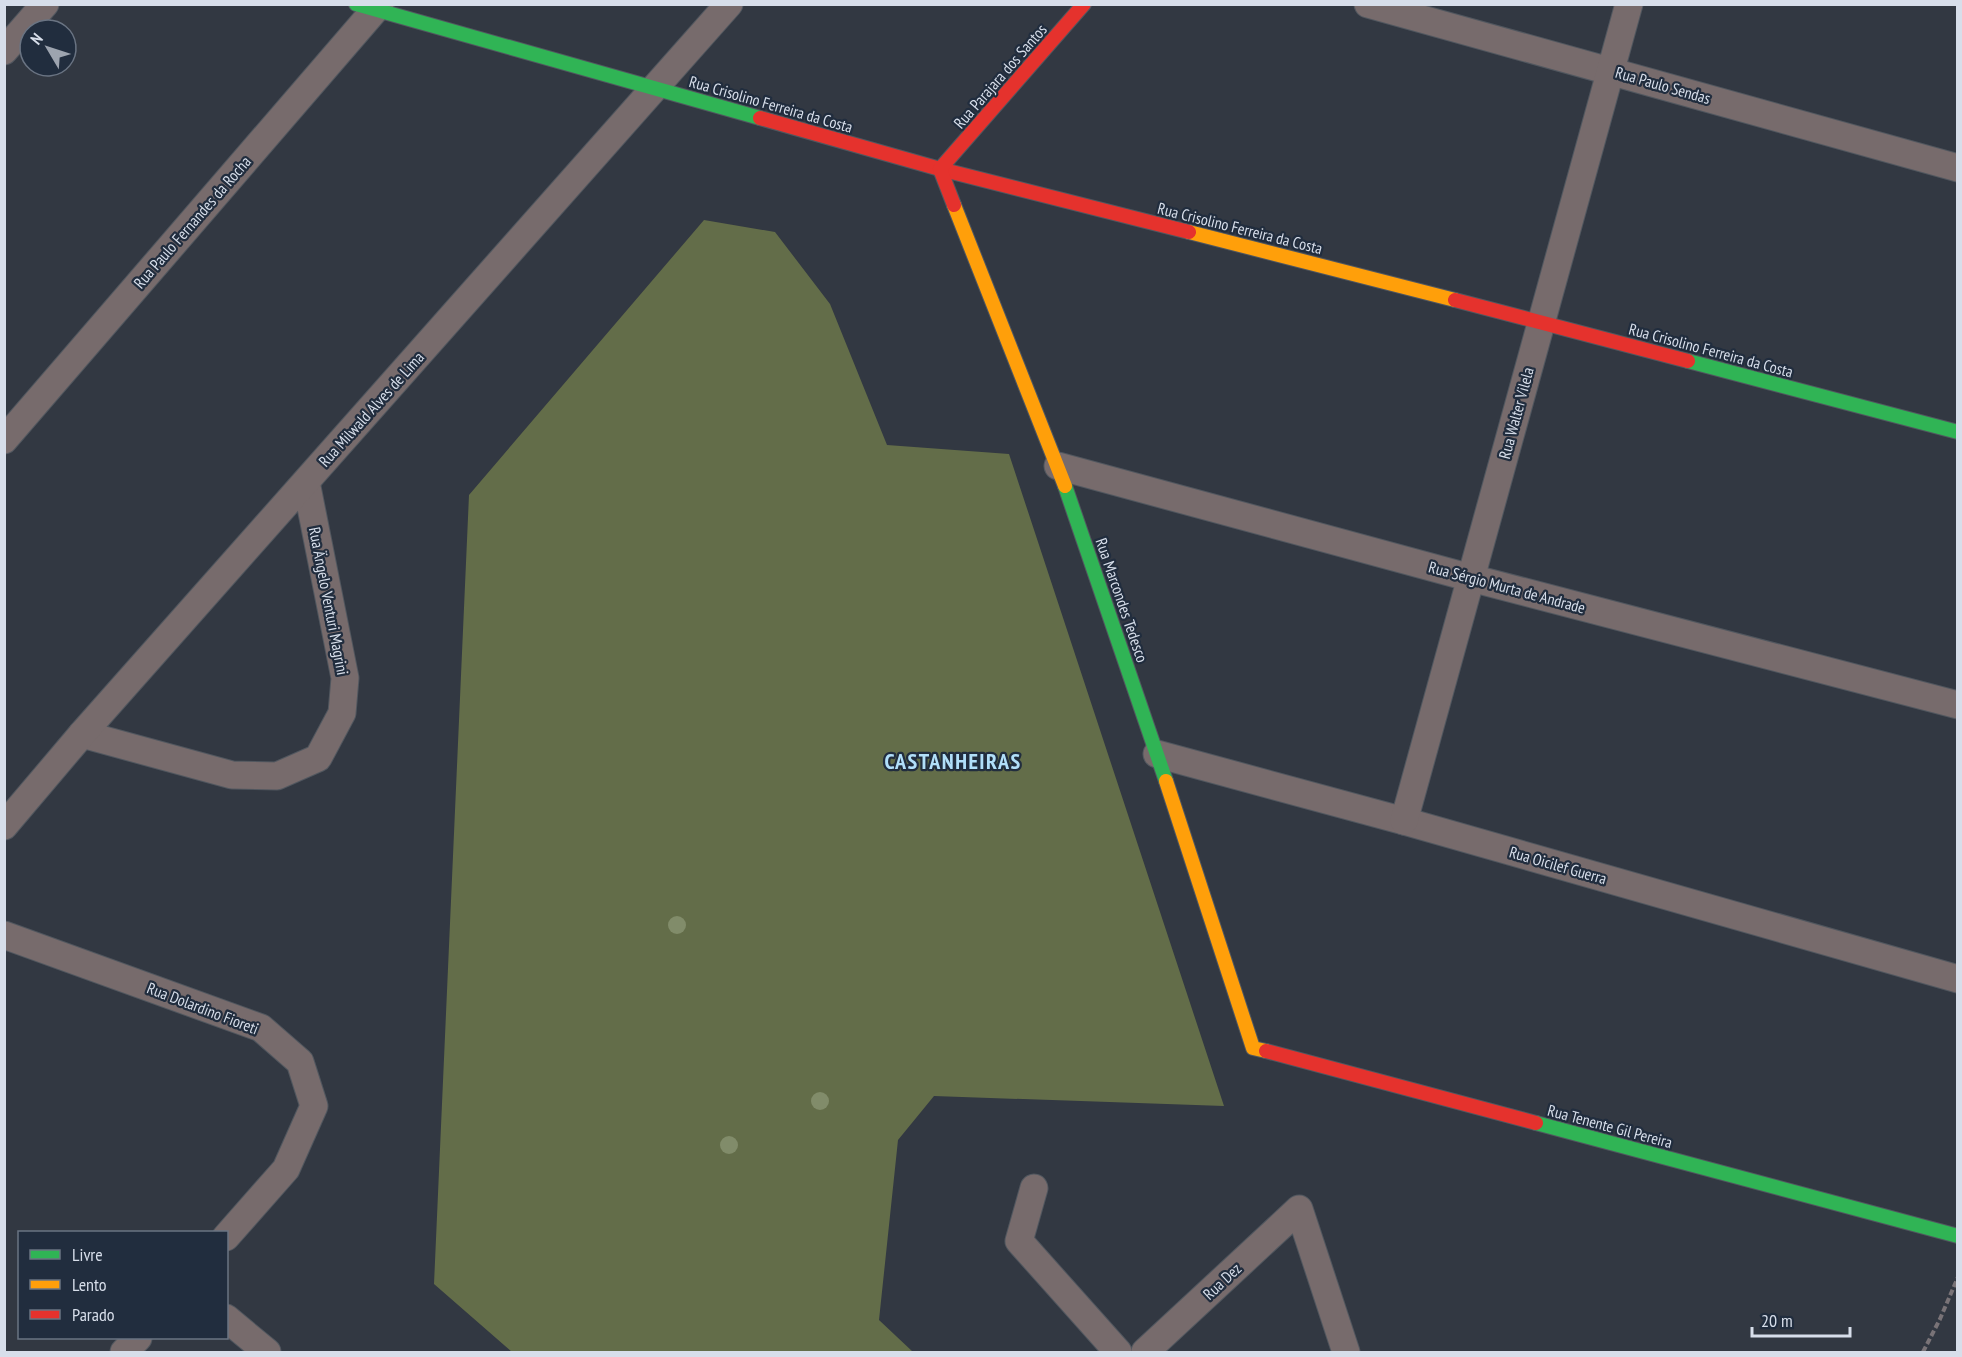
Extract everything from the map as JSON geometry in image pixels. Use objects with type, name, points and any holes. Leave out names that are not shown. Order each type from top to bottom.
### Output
[{"type":"street","points":[[4,51],[45,4]]},
{"type":"street","name":"Rua Milwald Alves de Lima","points":[[9,821],[82,734],[729,4]]},
{"type":"street","name":"Rua Parajara dos Santos","points":[[940,169],[1084,4]]},
{"type":"street","name":"Rua Paulo Sendas","points":[[1368,4],[1958,168]]},
{"type":"street","name":"Rua Walter Vilela","points":[[1404,821],[1629,4]]},
{"type":"street","name":"Rua Crisolino Ferreira da Costa","points":[[370,6],[940,169],[1541,322],[1958,432]]},
{"type":"street","name":"Rua Paulo Fernandes da Rocha","points":[[4,440],[370,6]]},
{"type":"street","name":"Rua Marcondes Tedesco","points":[[940,169],[1058,466],[1157,754],[1254,1048]]},
{"type":"street","name":"Rua Sérgio Murta de Andrade","points":[[1058,466],[1471,578],[1958,705]]},
{"type":"street","name":"Rua Ängelo Venturi Magrini","points":[[82,734],[232,775],[277,776],[318,758],[342,713],[345,678],[306,482]]},
{"type":"street","name":"Rua Oicilef Guerra","points":[[1157,754],[1404,821],[1958,979]]},
{"type":"street","name":"Rua Dolardino Fioreti","points":[[4,935],[261,1028],[300,1062],[314,1107],[286,1169],[228,1235]]},
{"type":"street","name":"Rua Tenente Gil Pereira","points":[[1254,1048],[1958,1236]]},
{"type":"street","points":[[1034,1188],[1019,1241],[1118,1353]]},
{"type":"street","name":"Rua Dez","points":[[1145,1353],[1299,1209],[1350,1351]]},
{"type":"street","points":[[228,1320],[267,1353]]},
{"type":"street","points":[[124,1353],[137,1339]]},
{"type":"path","points":[[1923,1353],[1958,1277]]},
{"type":"green space","points":[[704,220],[775,232],[830,304],[887,445],[1009,454],[1224,1106],[934,1096],[898,1140],[879,1320],[913,1352],[512,1352],[434,1284],[469,495]]},
{"type":"traffic: fast","points":[[356,4],[760,118]]},
{"type":"traffic: fast","points":[[1688,361],[1958,432]]},
{"type":"traffic: fast","points":[[1065,486],[1166,781]]},
{"type":"traffic: fast","points":[[1536,1123],[1958,1236]]},
{"type":"traffic: slow","points":[[954,205],[1065,486]]},
{"type":"traffic: slow","points":[[1189,232],[1455,300]]},
{"type":"traffic: slow","points":[[1166,781],[1253,1048],[1266,1051]]},
{"type":"traffic: jam","points":[[954,205],[940,169],[1084,4]]},
{"type":"traffic: jam","points":[[760,118],[940,169],[1189,232]]},
{"type":"traffic: jam","points":[[1455,300],[1688,361]]},
{"type":"traffic: jam","points":[[1266,1051],[1536,1123]]},
{"type":"district","name":"CASTANHEIRAS","points":[[953,761]]}]
